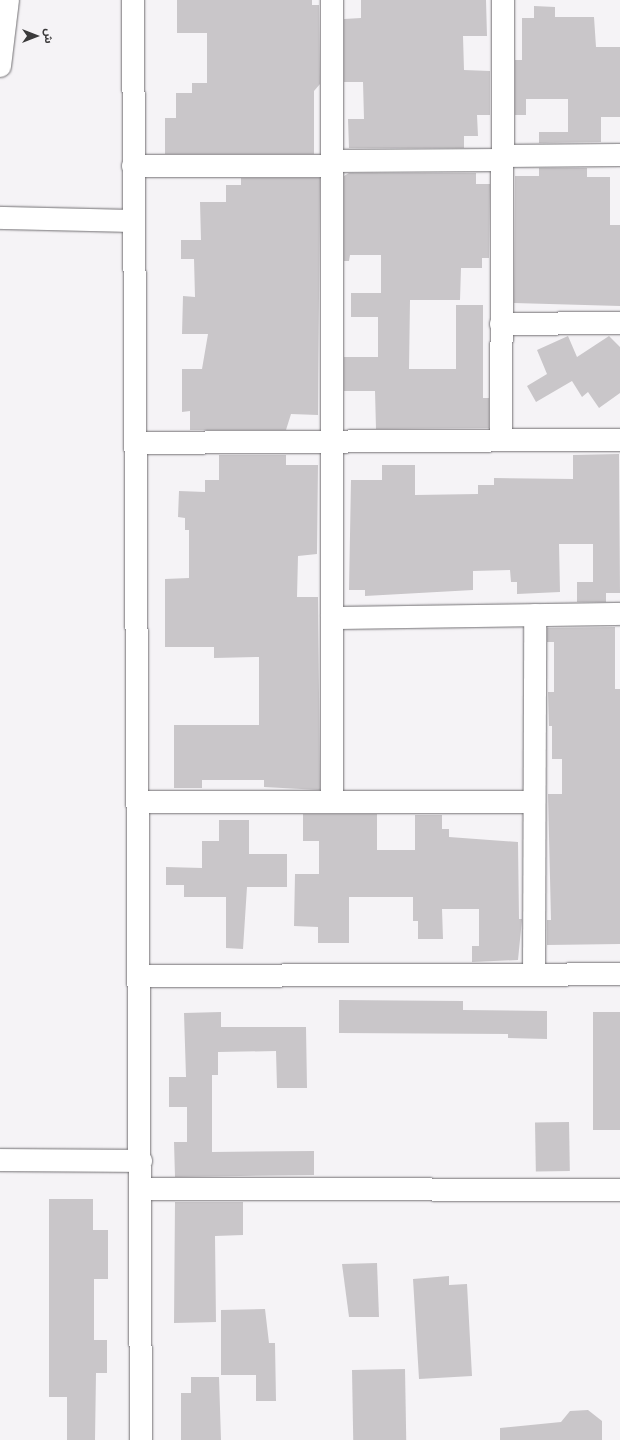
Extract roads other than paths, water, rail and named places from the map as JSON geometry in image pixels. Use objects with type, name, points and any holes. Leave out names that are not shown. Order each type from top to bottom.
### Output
[{"type":"street","points":[[0,66],[8,0]]},
{"type":"street","points":[[133,0],[132,221],[141,976],[141,1440]]},
{"type":"street","points":[[332,0],[332,801]]},
{"type":"street","points":[[501,440],[503,0]]},
{"type":"street","points":[[133,166],[620,156]]},
{"type":"street","points":[[0,218],[132,221]]},
{"type":"street","points":[[501,324],[620,323]]},
{"type":"street","points":[[135,443],[620,440]]},
{"type":"street","points":[[332,618],[620,614]]},
{"type":"street","points":[[534,974],[535,615]]},
{"type":"street","points":[[140,802],[534,802]]},
{"type":"street","points":[[141,976],[620,974]]},
{"type":"street","points":[[0,1160],[141,1161]]},
{"type":"street","points":[[141,1190],[620,1190]]}]
